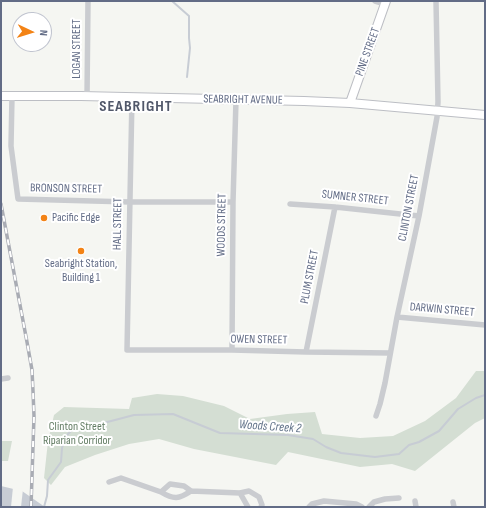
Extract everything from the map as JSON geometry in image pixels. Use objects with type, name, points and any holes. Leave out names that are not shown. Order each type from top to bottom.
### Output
[{"type":"main road","name":"PINE STREET","points":[[350,103],[386,2]]},
{"type":"main road","name":"SEABRIGHT AVENUE","points":[[1,96],[304,101],[350,103],[485,115]]},
{"type":"street","name":"LOGAN STREET","points":[[87,97],[88,1]]},
{"type":"street","points":[[375,1],[386,2]]},
{"type":"street","name":"CLINTON STREET","points":[[376,416],[380,404],[419,216],[438,111],[436,1]]},
{"type":"street","name":"BRONSON STREET","points":[[12,96],[11,146],[18,199],[130,202],[233,202]]},
{"type":"street","name":"HALL STREET","points":[[127,350],[132,97]]},
{"type":"street","name":"WOODS STREET","points":[[232,350],[233,202],[236,100]]},
{"type":"street","name":"SUMNER STREET","points":[[290,204],[419,216]]},
{"type":"street","name":"PLUM STREET","points":[[306,352],[335,207]]},
{"type":"street","name":"DARWIN STREET","points":[[397,317],[485,325]]},
{"type":"street","name":"OWEN STREET","points":[[127,350],[390,352]]},
{"type":"street","points":[[1,379],[8,378]]},
{"type":"street","points":[[109,482],[121,478],[161,492],[169,497],[181,497],[191,491]]},
{"type":"street","points":[[161,492],[170,484],[184,486],[191,491],[240,493],[249,491],[259,497],[262,505],[261,507]]},
{"type":"street","points":[[240,493],[248,507]]},
{"type":"street","points":[[369,507],[374,502],[385,499],[399,498]]},
{"type":"street","points":[[309,507],[312,504],[324,501],[356,504],[362,507]]},
{"type":"green space","name":"Clinton Street Riparian Corridor","points":[[476,371],[485,371],[485,418],[475,423],[415,471],[392,464],[360,467],[288,452],[276,465],[194,449],[159,439],[129,444],[65,467],[51,485],[44,478],[48,441],[54,415],[64,407],[129,409],[132,398],[157,394],[183,396],[224,406],[250,419],[315,412],[322,434],[360,438],[393,436],[425,421],[456,398]]},
{"type":"green space","points":[[1,441],[12,441],[8,461],[1,461]]},
{"type":"shaded area","points":[[1,486],[22,491],[45,507],[1,507]]},
{"type":"pier","points":[[13,487],[23,489],[21,507],[11,507]]},
{"type":"waterway","points":[[172,1],[189,16],[190,48],[187,77]]},
{"type":"waterway","name":"Woods Creek 2","points":[[44,507],[47,496],[48,480],[61,462],[62,448],[66,436],[78,424],[96,425],[134,415],[173,414],[220,433],[288,435],[313,439],[326,447],[341,453],[375,457],[399,454],[409,445],[419,442],[439,431],[458,409],[476,398],[485,395]]},
{"type":"railway","points":[[1,204],[32,370],[34,416],[31,507]]},
{"type":"place","name":"Pacific Edge","points":[[44,218]]},
{"type":"place","name":"Seabright Station, Building 1","points":[[81,251]]},
{"type":"district","name":"SEABRIGHT","points":[[136,107]]}]
